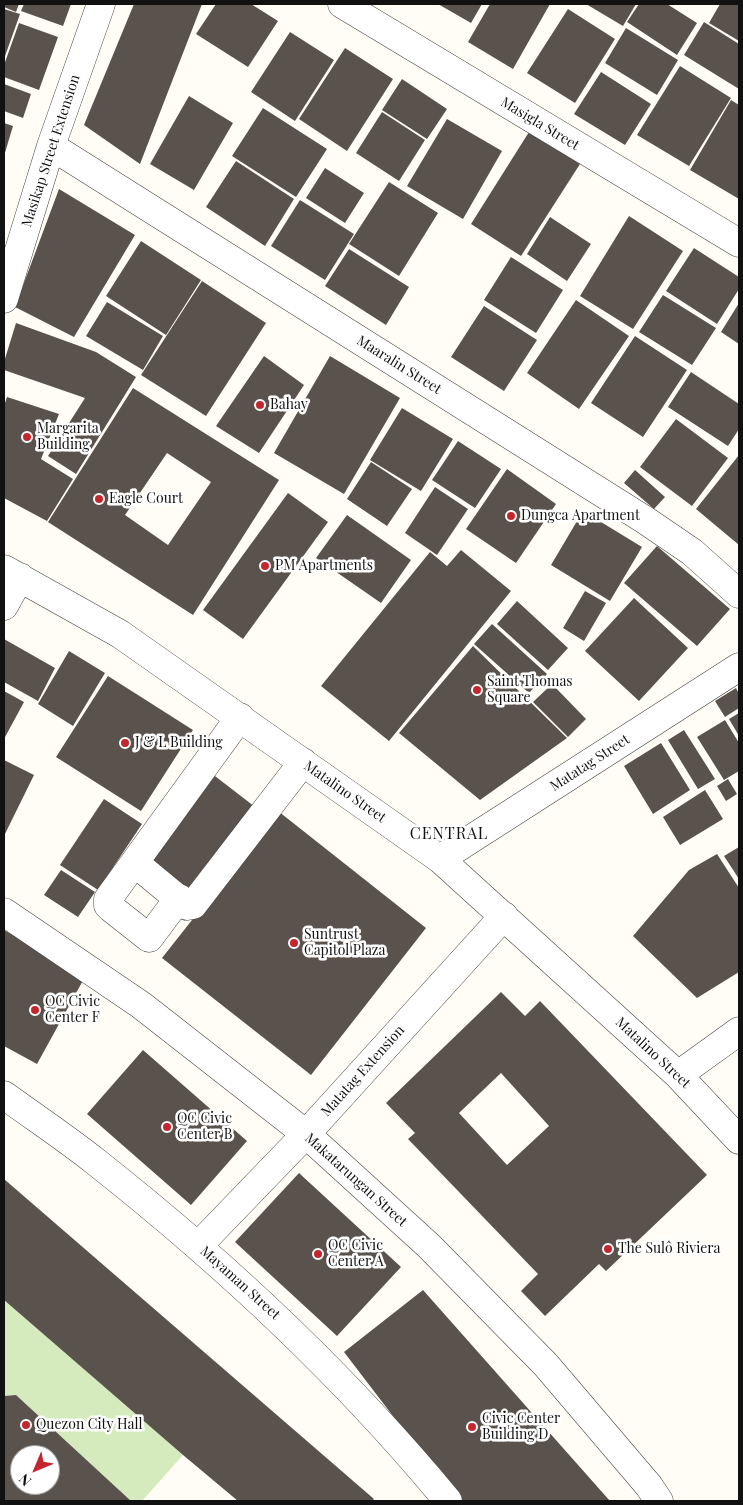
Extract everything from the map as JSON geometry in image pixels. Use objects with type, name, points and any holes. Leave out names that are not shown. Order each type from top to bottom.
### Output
[{"type":"street","name":"Masikap Street Extension","points":[[4,299],[51,146],[101,4]]},
{"type":"street","name":"Masigla Street","points":[[342,4],[739,243]]},
{"type":"street","name":"Maaralin Street","points":[[51,146],[645,520],[692,552],[739,594]]},
{"type":"street","points":[[4,606],[12,573]]},
{"type":"street","name":"Matalino Street","points":[[12,573],[120,634],[440,859],[678,1075],[739,1140]]},
{"type":"street","name":"Matatag Street","points":[[440,859],[739,667]]},
{"type":"street","points":[[179,898],[151,936],[146,937],[108,905],[108,899],[240,717]]},
{"type":"street","points":[[135,863],[187,906],[193,905],[303,762]]},
{"type":"street","name":"Makatarungan Street","points":[[4,912],[141,1005],[306,1134],[429,1246],[546,1365],[649,1486],[659,1501]]},
{"type":"street","name":"Matatag Extension","points":[[199,1246],[306,1134],[504,916]]},
{"type":"street","points":[[678,1075],[739,1031]]},
{"type":"street","name":"Mayaman Street","points":[[4,1095],[95,1161],[199,1246],[283,1323],[350,1391],[448,1501]]},
{"type":"green space","points":[[4,1300],[183,1455],[142,1501],[131,1501],[16,1395],[4,1396]]},
{"type":"building","points":[[4,4],[19,4],[16,12],[4,7]]},
{"type":"building","points":[[24,4],[71,4],[63,26],[21,11]]},
{"type":"building","points":[[134,4],[202,4],[140,164],[84,125]]},
{"type":"building","points":[[216,4],[251,4],[278,21],[248,67],[196,34]]},
{"type":"building","points":[[438,4],[482,4],[471,23]]},
{"type":"building","points":[[490,4],[550,4],[513,69],[468,42]]},
{"type":"building","points":[[586,4],[636,4],[623,26]]},
{"type":"building","points":[[639,4],[667,4],[697,23],[677,55],[627,22]]},
{"type":"building","points":[[720,4],[739,4],[739,41],[709,23]]},
{"type":"building","points":[[4,9],[20,14],[4,59]]},
{"type":"building","points":[[568,9],[615,39],[575,103],[527,73]]},
{"type":"building","points":[[704,22],[739,44],[739,89],[684,55]]},
{"type":"building","points":[[19,23],[58,37],[39,90],[4,77],[4,65]]},
{"type":"building","points":[[626,28],[678,60],[657,95],[605,63]]},
{"type":"building","points":[[290,32],[334,60],[295,121],[251,92]]},
{"type":"building","points":[[345,48],[393,79],[347,151],[299,119]]},
{"type":"building","points":[[680,66],[731,98],[689,166],[637,135]]},
{"type":"building","points":[[601,72],[651,104],[625,145],[574,114]]},
{"type":"building","points":[[402,79],[447,109],[427,139],[382,110]]},
{"type":"building","points":[[4,84],[31,94],[23,118],[4,111]]},
{"type":"building","points":[[189,96],[233,123],[194,190],[150,164]]},
{"type":"building","points":[[731,100],[739,105],[739,199],[690,170]]},
{"type":"building","points":[[263,108],[327,149],[296,197],[232,156]]},
{"type":"building","points":[[382,112],[425,140],[399,181],[356,153]]},
{"type":"building","points":[[447,119],[502,151],[463,219],[407,186]]},
{"type":"building","points":[[4,123],[13,126],[4,156]]},
{"type":"building","points":[[529,132],[580,164],[521,256],[471,224]]},
{"type":"building","points":[[236,161],[294,199],[265,246],[206,207]]},
{"type":"building","points":[[325,168],[364,193],[345,223],[306,198]]},
{"type":"building","points":[[389,182],[438,213],[399,276],[349,244]]},
{"type":"building","points":[[59,189],[135,235],[74,337],[15,307]]},
{"type":"building","points":[[300,200],[354,234],[325,280],[271,246]]},
{"type":"building","points":[[629,216],[683,251],[633,329],[580,296]]},
{"type":"building","points":[[550,217],[591,244],[567,281],[527,254]]},
{"type":"building","points":[[141,241],[201,280],[166,335],[106,296]]},
{"type":"building","points":[[694,248],[739,277],[739,289],[717,324],[666,291]]},
{"type":"building","points":[[349,249],[409,287],[386,325],[325,286]]},
{"type":"building","points":[[511,257],[563,290],[536,333],[484,300]]},
{"type":"building","points":[[202,281],[266,323],[206,416],[141,375]]},
{"type":"building","points":[[663,295],[716,328],[692,365],[639,332]]},
{"type":"building","points":[[576,300],[629,336],[579,409],[527,373]]},
{"type":"building","points":[[107,302],[163,336],[143,370],[86,336]]},
{"type":"building","points":[[739,303],[739,344],[721,332]]},
{"type":"building","points":[[484,306],[537,340],[504,391],[451,357]]},
{"type":"building","points":[[16,323],[96,352],[136,377],[76,474],[48,456],[85,398],[4,370],[4,362]]},
{"type":"building","points":[[635,336],[687,370],[643,437],[591,403]]},
{"type":"building","name":"Bahay","points":[[264,356],[304,385],[259,453],[216,426]]},
{"type":"building","points":[[330,356],[400,398],[344,494],[274,453]]},
{"type":"building","points":[[691,372],[739,404],[739,429],[728,446],[668,407]]},
{"type":"building","name":"Eagle Court","points":[[133,388],[279,480],[193,615],[48,522]],"holes":[[[167,453],[211,482],[168,545],[125,515]]]},
{"type":"building","name":"Margarita Building","points":[[7,397],[59,414],[41,459],[73,479],[47,521],[4,498],[4,406]]},
{"type":"building","points":[[402,408],[453,439],[421,491],[370,460]]},
{"type":"building","points":[[676,419],[728,458],[692,506],[640,467]]},
{"type":"building","points":[[458,441],[501,469],[475,508],[432,480]]},
{"type":"building","points":[[739,455],[739,545],[696,509]]},
{"type":"building","points":[[371,462],[412,489],[387,526],[347,499]]},
{"type":"building","name":"Dungca Apartment","points":[[507,469],[556,504],[516,563],[466,529]]},
{"type":"building","points":[[635,470],[665,497],[654,509],[624,483]]},
{"type":"building","points":[[435,487],[468,509],[437,555],[405,533]]},
{"type":"building","name":"PM Apartments","points":[[288,493],[328,522],[243,639],[203,610]]},
{"type":"building","points":[[583,511],[642,547],[610,601],[551,565]]},
{"type":"building","points":[[347,515],[411,560],[381,603],[316,558]]},
{"type":"building","points":[[657,546],[730,609],[697,646],[624,583]]},
{"type":"building","points":[[461,550],[511,591],[389,741],[321,686],[430,552],[447,566]]},
{"type":"building","points":[[585,591],[606,603],[584,641],[563,628]]},
{"type":"building","points":[[634,598],[688,648],[639,701],[585,651]]},
{"type":"building","points":[[517,601],[568,648],[548,670],[497,624]]},
{"type":"building","points":[[492,624],[547,674],[529,693],[474,644]]},
{"type":"building","points":[[4,639],[55,668],[38,701],[4,682]]},
{"type":"building","name":"Saint Thomas Square","points":[[473,646],[567,738],[480,800],[399,733]]},
{"type":"building","points":[[69,651],[105,673],[73,726],[38,704]]},
{"type":"building","name":"J & L Building","points":[[108,676],[193,730],[141,811],[56,757]]},
{"type":"building","points":[[552,684],[586,719],[568,737],[533,702]]},
{"type":"building","points":[[736,688],[739,694],[739,708],[725,717],[715,701]]},
{"type":"building","points":[[4,691],[24,702],[4,739]]},
{"type":"building","points":[[739,713],[739,736],[729,719]]},
{"type":"building","points":[[725,720],[739,743],[739,771],[724,780],[697,737]]},
{"type":"building","points":[[684,730],[715,779],[698,789],[668,740]]},
{"type":"building","points":[[661,743],[690,790],[653,814],[624,766]]},
{"type":"building","points":[[4,760],[34,775],[4,836]]},
{"type":"building","points":[[211,773],[259,810],[189,898],[142,860]]},
{"type":"building","points":[[728,779],[737,794],[726,801],[717,786]]},
{"type":"building","points":[[705,790],[723,819],[680,845],[663,817]]},
{"type":"building","points":[[104,799],[142,824],[98,890],[60,865]]},
{"type":"building","name":"Suntrust Capitol Plaza","points":[[278,811],[426,928],[311,1075],[162,958]]},
{"type":"building","points":[[739,847],[739,879],[724,856]]},
{"type":"building","points":[[717,854],[739,888],[739,972],[697,998],[633,936],[689,870]]},
{"type":"building","points":[[61,870],[95,892],[78,917],[44,895]]},
{"type":"building","name":"QC Civic Center F","points":[[4,930],[86,975],[37,1064],[4,1046]]},
{"type":"building","points":[[501,992],[525,1016],[540,1001],[707,1175],[606,1271],[599,1264],[545,1316],[521,1291],[538,1274],[408,1139],[415,1133],[386,1103]],"holes":[[[501,1073],[549,1126],[507,1165],[459,1113]]]},
{"type":"building","name":"QC Civic Center B","points":[[143,1050],[247,1141],[191,1205],[87,1114]]},
{"type":"building","name":"QC Civic Center A","points":[[299,1173],[401,1267],[337,1336],[235,1242]]},
{"type":"building","points":[[4,1179],[374,1499],[372,1501],[238,1501],[183,1455],[4,1300]]},
{"type":"building","name":"Civic Center Building D","points":[[423,1290],[610,1501],[458,1501],[344,1352]]},
{"type":"building","name":"Quezon City Hall","points":[[16,1395],[131,1501],[4,1501],[4,1396]]},
{"type":"place","name":"Bahay","points":[[260,405]]},
{"type":"place","name":"Margarita Building","points":[[27,437]]},
{"type":"place","name":"Eagle Court","points":[[99,499]]},
{"type":"place","name":"Dungca Apartment","points":[[511,516]]},
{"type":"place","name":"PM Apartments","points":[[265,566]]},
{"type":"place","name":"Saint Thomas Square","points":[[477,690]]},
{"type":"place","name":"J & L Building","points":[[125,743]]},
{"type":"place","name":"Suntrust Capitol Plaza","points":[[294,943]]},
{"type":"place","name":"QC Civic Center F","points":[[35,1010]]},
{"type":"place","name":"QC Civic Center B","points":[[167,1127]]},
{"type":"place","name":"The Sulô Riviera","points":[[608,1249]]},
{"type":"place","name":"QC Civic Center A","points":[[318,1254]]},
{"type":"place","name":"Quezon City Hall","points":[[26,1425]]},
{"type":"place","name":"Civic Center Building D","points":[[472,1427]]},
{"type":"district","name":"CENTRAL","points":[[449,834]]}]
